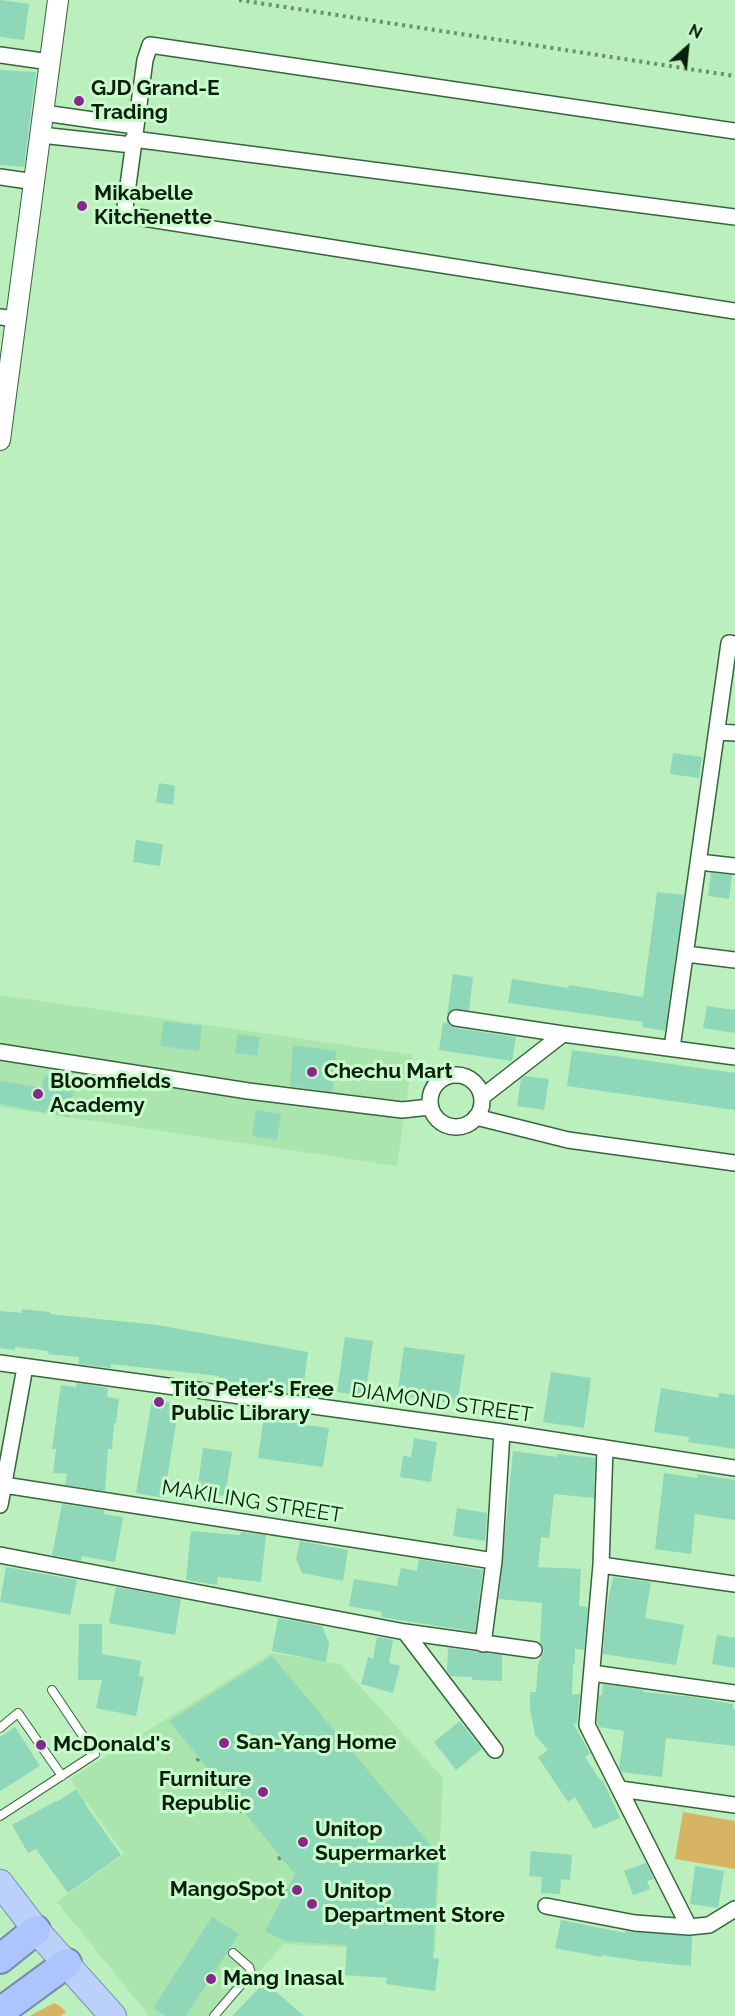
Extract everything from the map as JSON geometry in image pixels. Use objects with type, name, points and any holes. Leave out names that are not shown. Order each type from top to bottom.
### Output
[{"type":"highway","points":[[0,1883],[36,1930],[113,2016]]},
{"type":"highway","points":[[0,1959],[36,1930]]},
{"type":"highway","points":[[0,2012],[67,1964]]},
{"type":"street","points":[[0,441],[8,318],[35,182],[58,0]]},
{"type":"street","points":[[735,131],[150,45],[145,60],[124,214],[735,311]]},
{"type":"street","points":[[0,55],[51,62]]},
{"type":"street","points":[[44,112],[134,137]]},
{"type":"street","points":[[41,135],[134,137],[735,217]]},
{"type":"street","points":[[0,177],[35,182]]},
{"type":"street","points":[[672,1048],[729,643],[735,644]]},
{"type":"street","points":[[718,732],[735,733]]},
{"type":"street","points":[[699,862],[735,866]]},
{"type":"street","points":[[686,954],[735,960]]},
{"type":"street","points":[[456,1018],[735,1057]]},
{"type":"street","points":[[482,1097],[563,1034]]},
{"type":"street","points":[[0,1052],[269,1093],[402,1110],[430,1107]]},
{"type":"street","points":[[456,1074],[473,1082],[482,1097],[482,1104],[476,1117],[469,1124],[460,1126],[450,1126],[441,1122],[434,1116],[430,1107],[430,1095],[435,1084],[445,1077],[456,1074]]},
{"type":"street","points":[[476,1117],[568,1140],[735,1163]]},
{"type":"street","name":"DIAMOND STREET","points":[[0,1363],[502,1432],[735,1468]]},
{"type":"street","points":[[0,1505],[25,1367]]},
{"type":"street","points":[[483,1644],[494,1561],[502,1432]]},
{"type":"street","points":[[605,1448],[601,1564],[587,1725],[689,1927]]},
{"type":"street","name":"MAKILING STREET","points":[[4,1485],[494,1561]]},
{"type":"street","points":[[0,1555],[405,1632],[534,1650]]},
{"type":"street","points":[[601,1564],[735,1584]]},
{"type":"street","points":[[405,1632],[495,1750]]},
{"type":"street","points":[[592,1673],[735,1693]]},
{"type":"street","points":[[620,1789],[735,1805]]},
{"type":"street","points":[[546,1906],[635,1923],[689,1927],[709,1925],[735,1909]]},
{"type":"lane","points":[[0,1816],[95,1754],[52,1690]]},
{"type":"lane","points":[[0,1728],[18,1713],[62,1776]]},
{"type":"lane","points":[[214,2016],[251,1973],[249,1967],[234,1953]]},
{"type":"path","points":[[239,0],[735,76]]},
{"type":"shaded area","points":[[0,995],[413,1055],[397,1166],[0,1107]]},
{"type":"shaded area","points":[[272,1653],[340,1664],[443,1778],[435,1952],[284,1944],[219,2016],[149,2016],[57,1902],[124,1854],[70,1779]]},
{"type":"shaded area","points":[[683,1812],[735,1821],[735,1869],[675,1859]]},
{"type":"shaded area","points":[[54,2003],[66,2012],[61,2016],[30,2016]]},
{"type":"building","points":[[0,0],[29,4],[24,40],[0,37]]},
{"type":"building","points":[[0,70],[36,72],[24,167],[0,165]]},
{"type":"building","points":[[673,753],[702,757],[699,778],[670,774]]},
{"type":"building","points":[[159,783],[175,786],[173,805],[156,802]]},
{"type":"building","points":[[136,840],[163,844],[160,866],[133,862]]},
{"type":"building","points":[[711,873],[732,875],[729,899],[708,896]]},
{"type":"building","points":[[657,892],[684,895],[665,1031],[642,1027],[643,1022],[508,1003],[512,979],[568,988],[569,985],[643,997]]},
{"type":"building","points":[[453,974],[473,977],[469,1010],[453,1009],[447,1015]]},
{"type":"building","points":[[707,1006],[735,1010],[735,1033],[703,1028]]},
{"type":"building","points":[[447,1019],[455,1028],[516,1037],[512,1061],[439,1050],[443,1023],[446,1023]]},
{"type":"building","points":[[164,1021],[202,1026],[199,1051],[160,1046]]},
{"type":"building","points":[[238,1034],[260,1037],[257,1056],[235,1053]]},
{"type":"building","name":"Chechu Mart","points":[[293,1045],[336,1051],[332,1092],[290,1086]]},
{"type":"building","points":[[572,1050],[735,1073],[735,1110],[567,1086]]},
{"type":"building","name":"Bloomfields Academy","points":[[44,1076],[75,1081],[69,1117],[0,1104],[0,1081],[42,1088]]},
{"type":"building","points":[[525,1076],[549,1079],[544,1110],[517,1106],[521,1079]]},
{"type":"building","points":[[256,1110],[281,1114],[277,1140],[252,1136]]},
{"type":"building","points":[[22,1309],[157,1325],[308,1352],[303,1391],[301,1395],[267,1390],[268,1388],[219,1380],[219,1376],[111,1364],[111,1368],[79,1364],[79,1357],[48,1354],[49,1351],[15,1347],[15,1350],[0,1348],[0,1311],[22,1313]]},
{"type":"building","points":[[345,1337],[373,1341],[365,1396],[337,1392]]},
{"type":"building","points":[[404,1347],[465,1355],[457,1404],[397,1395]]},
{"type":"building","points":[[551,1372],[591,1378],[584,1428],[543,1422]]},
{"type":"building","points":[[77,1383],[108,1388],[107,1397],[119,1399],[112,1449],[108,1449],[105,1491],[65,1485],[67,1474],[53,1473],[56,1449],[52,1449],[61,1385],[76,1387]]},
{"type":"building","points":[[661,1388],[718,1398],[719,1393],[735,1395],[735,1449],[688,1442],[689,1437],[654,1432]]},
{"type":"building","points":[[152,1400],[179,1404],[164,1498],[136,1493]]},
{"type":"building","points":[[265,1409],[299,1414],[297,1424],[329,1428],[323,1467],[258,1458]]},
{"type":"building","points":[[414,1438],[437,1442],[431,1482],[400,1477],[403,1456],[411,1457]]},
{"type":"building","points":[[203,1448],[232,1452],[225,1496],[197,1492]]},
{"type":"building","points":[[513,1451],[557,1457],[557,1454],[595,1458],[594,1498],[554,1494],[549,1538],[541,1537],[538,1567],[581,1569],[579,1606],[588,1607],[584,1650],[575,1649],[575,1664],[573,1664],[572,1694],[580,1694],[577,1724],[573,1723],[590,1753],[585,1757],[600,1780],[602,1779],[620,1818],[594,1829],[575,1797],[568,1802],[538,1757],[548,1750],[535,1735],[530,1708],[530,1692],[536,1692],[538,1665],[544,1651],[540,1642],[542,1603],[499,1599]]},
{"type":"building","points":[[664,1473],[697,1478],[697,1474],[735,1480],[735,1520],[695,1514],[691,1554],[655,1549]]},
{"type":"building","points":[[62,1504],[104,1510],[104,1514],[123,1517],[115,1562],[82,1556],[81,1561],[52,1555]]},
{"type":"building","points":[[457,1508],[487,1513],[485,1541],[453,1536]]},
{"type":"building","points":[[191,1531],[266,1535],[261,1582],[218,1577],[217,1585],[186,1580]]},
{"type":"building","points":[[300,1541],[348,1550],[343,1581],[302,1573],[296,1559]]},
{"type":"building","points":[[419,1559],[483,1570],[475,1632],[381,1617],[382,1612],[349,1606],[354,1579],[397,1586],[401,1568],[417,1571]]},
{"type":"building","points":[[6,1567],[77,1580],[70,1615],[0,1602]]},
{"type":"building","points":[[613,1577],[651,1582],[645,1618],[684,1625],[676,1665],[603,1654],[607,1607]]},
{"type":"building","points":[[116,1587],[181,1599],[175,1635],[109,1623]]},
{"type":"building","points":[[278,1618],[322,1626],[329,1643],[326,1662],[272,1651]]},
{"type":"building","points":[[79,1624],[102,1624],[102,1654],[141,1661],[139,1676],[144,1677],[136,1716],[96,1708],[102,1680],[78,1680]]},
{"type":"building","points":[[717,1635],[735,1638],[735,1668],[712,1664]]},
{"type":"building","points":[[377,1637],[393,1640],[389,1663],[400,1666],[393,1693],[361,1684],[368,1657],[373,1659]]},
{"type":"building","points":[[448,1648],[502,1655],[502,1681],[472,1680],[472,1677],[451,1676],[447,1671]]},
{"type":"building","points":[[272,1656],[438,1854],[433,1958],[439,1959],[435,1991],[386,1984],[387,1978],[345,1975],[347,1945],[285,1941],[265,1931],[295,1874],[169,1721]]},
{"type":"building","points":[[603,1684],[643,1690],[643,1692],[733,1704],[735,1746],[666,1738],[662,1777],[622,1772],[619,1768],[624,1731],[599,1727],[597,1723],[599,1695],[602,1695]]},
{"type":"building","points":[[460,1721],[482,1749],[456,1770],[434,1742]]},
{"type":"building","points":[[15,1727],[40,1766],[0,1791],[0,1737]]},
{"type":"building","points":[[76,1789],[121,1855],[68,1893],[36,1849],[28,1853],[12,1825],[57,1802]]},
{"type":"building","points":[[531,1851],[572,1855],[570,1880],[561,1879],[560,1894],[541,1893],[542,1877],[529,1876]]},
{"type":"building","points":[[646,1863],[654,1879],[647,1881],[650,1889],[633,1895],[624,1871]]},
{"type":"building","points":[[695,1866],[724,1871],[718,1908],[690,1904]]},
{"type":"building","points":[[212,1917],[239,1934],[186,2016],[166,2016],[153,2008]]},
{"type":"building","points":[[561,1920],[625,1933],[625,1931],[692,1936],[691,1966],[602,1955],[602,1957],[555,1948]]},
{"type":"building","points":[[265,1982],[304,2016],[232,2016]]},
{"type":"place","name":"GJD Grand-E Trading","points":[[79,101]]},
{"type":"place","name":"Mikabelle Kitchenette","points":[[82,206]]},
{"type":"place","name":"Chechu Mart","points":[[312,1072]]},
{"type":"place","name":"Bloomfields Academy","points":[[38,1094]]},
{"type":"place","name":"Tito Peter's Free Public Library","points":[[159,1402]]},
{"type":"place","name":"San-Yang Home","points":[[224,1743]]},
{"type":"place","name":"McDonald's","points":[[41,1745]]},
{"type":"place","name":"Furniture Republic","points":[[263,1792]]},
{"type":"place","name":"Unitop Supermarket","points":[[303,1842]]},
{"type":"place","name":"MangoSpot","points":[[297,1890]]},
{"type":"place","name":"Unitop Department Store","points":[[312,1904]]},
{"type":"place","name":"Mang Inasal","points":[[211,1979]]}]
